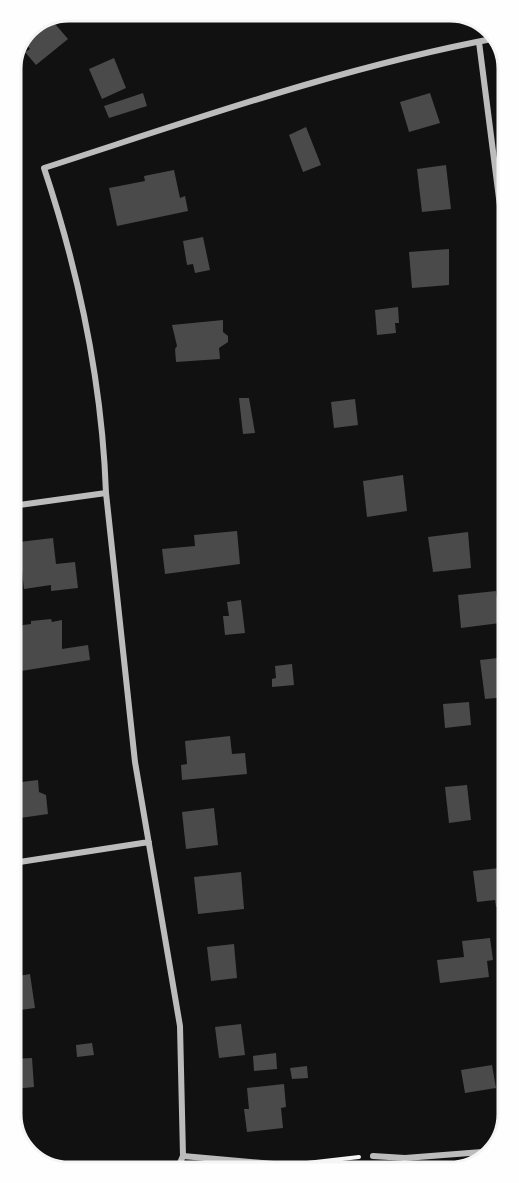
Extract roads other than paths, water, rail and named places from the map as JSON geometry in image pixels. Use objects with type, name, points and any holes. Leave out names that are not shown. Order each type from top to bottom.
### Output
[{"type":"street","points":[[180,1162],[183,1156],[180,1026],[135,762],[106,493],[105,450],[87,327],[44,168],[296,87],[488,40]]},
{"type":"street","points":[[479,42],[498,190]]},
{"type":"street","points":[[21,505],[106,493]]},
{"type":"street","points":[[21,862],[149,842]]},
{"type":"street","points":[[373,1156],[405,1158],[479,1152]]},
{"type":"street","points":[[183,1156],[251,1162]]}]
